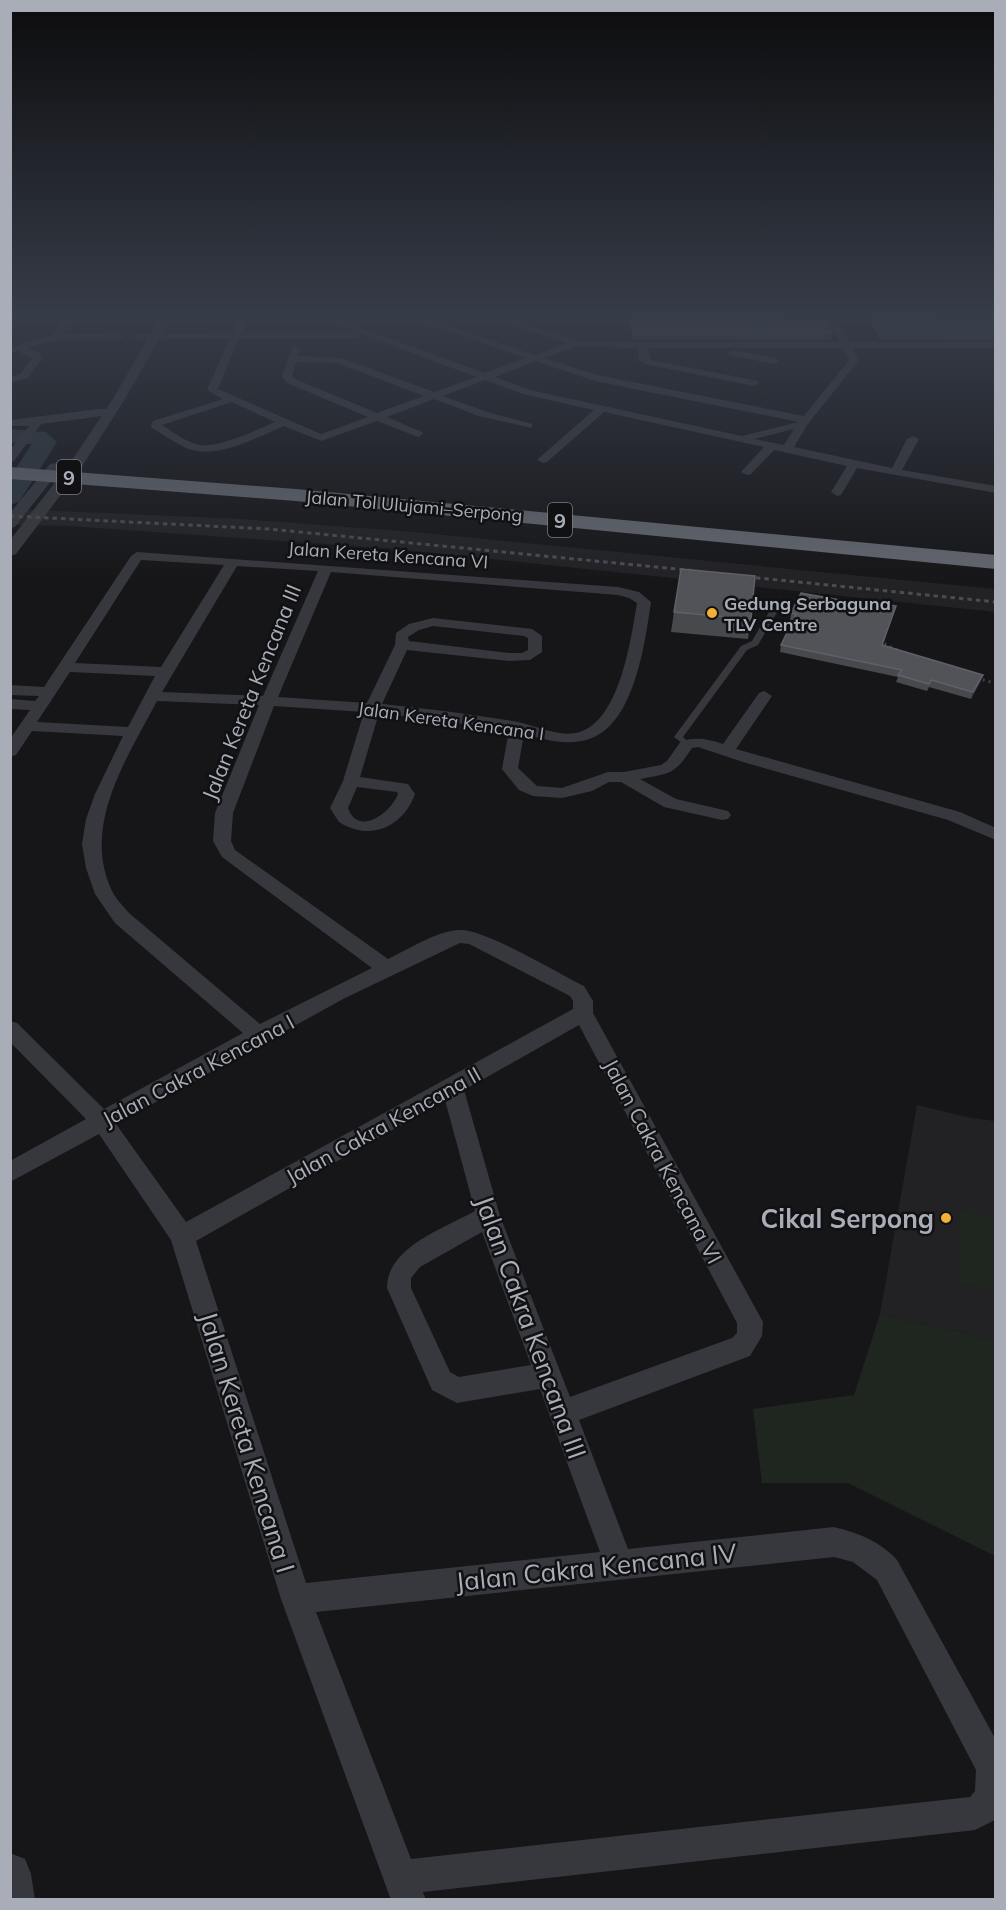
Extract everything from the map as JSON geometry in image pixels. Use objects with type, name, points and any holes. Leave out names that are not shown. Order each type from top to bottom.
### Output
[{"type":"highway","name":"Jalan Tol Ulujami–Serpong","points":[[10,458],[131,474],[996,562]]},
{"type":"highway","name":"Jalan Tol Ulujami–Serpong","points":[[10,473],[131,474],[319,482],[996,546]]},
{"type":"street","points":[[10,551],[74,468],[116,404]]},
{"type":"street","points":[[216,404],[158,423],[156,426],[194,447],[203,448],[215,447],[284,422]]},
{"type":"street","points":[[244,404],[320,438],[411,404]]},
{"type":"street","points":[[349,404],[418,434]]},
{"type":"street","points":[[456,404],[528,426]]},
{"type":"street","points":[[585,404],[854,464],[996,490]]},
{"type":"street","points":[[782,404],[806,422]]},
{"type":"street","points":[[787,449],[820,404]]},
{"type":"street","points":[[10,458],[30,431],[96,407],[111,412]]},
{"type":"street","points":[[80,430],[96,407]]},
{"type":"street","points":[[543,460],[603,408]]},
{"type":"street","points":[[742,438],[806,422]]},
{"type":"street","points":[[10,423],[30,431]]},
{"type":"street","points":[[895,472],[913,439]]},
{"type":"street","points":[[747,472],[772,445]]},
{"type":"street","points":[[10,524],[58,462],[74,468]]},
{"type":"street","points":[[837,492],[854,464]]},
{"type":"street","name":"Jalan Kereta Kencana VI","points":[[66,667],[129,566],[138,556],[326,568],[618,591],[634,595]]},
{"type":"street","points":[[233,562],[165,672],[133,732],[103,794],[95,819],[91,844],[94,868],[104,894],[122,918],[260,1036]]},
{"type":"street","name":"Jalan Kereta Kencana III","points":[[326,568],[268,702],[224,813],[222,841],[228,854],[386,968]]},
{"type":"street","name":"Jalan Kereta Kencana I","points":[[152,696],[373,707],[517,727],[551,735],[586,735],[598,729],[608,717],[630,675],[644,602],[634,595]]},
{"type":"street","points":[[351,781],[373,707],[402,645],[401,636],[406,630],[433,622],[527,632],[535,636],[537,642],[535,652],[517,657],[402,645]]},
{"type":"street","points":[[10,752],[66,667],[165,672]]},
{"type":"street","points":[[10,690],[45,699]]},
{"type":"street","points":[[726,752],[764,696]]},
{"type":"street","points":[[10,704],[45,699]]},
{"type":"street","points":[[27,726],[133,732]]},
{"type":"street","points":[[517,727],[510,769],[525,786],[533,791],[562,793],[586,787],[602,778],[624,777],[666,769],[673,764],[687,744],[703,743],[726,752],[954,816],[996,835]]},
{"type":"street","points":[[624,777],[670,803],[722,815]]},
{"type":"street","name":"Jalan Cakra Kencana VI","points":[[386,968],[450,938],[460,936],[473,938],[577,991],[583,1001],[583,1013],[750,1322],[751,1332],[748,1341],[741,1347],[563,1413]]},
{"type":"street","name":"Jalan Cakra Kencana I","points":[[10,1173],[386,968]]},
{"type":"street","name":"Jalan Cakra Kencana II","points":[[182,1236],[583,1013]]},
{"type":"street","name":"Jalan Kereta Kencana I","points":[[10,1029],[102,1121],[182,1236],[296,1599],[406,1888]]},
{"type":"street","name":"Jalan Cakra Kencana III","points":[[452,1087],[488,1216],[619,1564]]},
{"type":"street","points":[[488,1216],[411,1259],[399,1275],[399,1288],[441,1381],[457,1389],[547,1375]]},
{"type":"street","name":"Jalan Cakra Kencana IV","points":[[296,1599],[834,1542],[861,1548],[875,1556],[887,1570],[992,1767],[993,1790],[987,1807],[975,1814],[406,1888]]},
{"type":"street","points":[[10,1874],[14,1899]]},
{"type":"lane","points":[[687,744],[678,737],[744,648],[755,643],[779,602]]},
{"type":"path","points":[[870,640],[882,642],[900,652]]},
{"type":"path","points":[[971,676],[994,683]]},
{"type":"shaded area","points":[[11,509],[242,519],[414,532],[995,589],[995,612],[395,549],[69,526],[11,525]]},
{"type":"shaded area","name":"Cikal Serpong","points":[[917,1105],[971,1118],[995,1121],[995,1340],[880,1314]]},
{"type":"shaded area","points":[[960,1211],[995,1219],[995,1291],[960,1283]]},
{"type":"shaded area","points":[[880,1314],[995,1340],[995,1556],[848,1483],[762,1483],[753,1409],[854,1395]]},
{"type":"building","points":[[681,569],[755,576],[751,619],[674,612]]},
{"type":"building","points":[[801,593],[862,604],[863,600],[896,606],[882,645],[983,675],[973,692],[931,680],[929,684],[898,675],[902,670],[781,645],[796,614],[791,613]]},
{"type":"waterway","points":[[10,436],[38,437],[45,442],[10,497]]},
{"type":"railway","points":[[10,516],[269,529],[697,571]]},
{"type":"railway","points":[[739,576],[996,602]]},
{"type":"place","name":"Gedung Serbaguna TLV Centre","points":[[712,613]]},
{"type":"place","name":"Cikal Serpong","points":[[946,1218]]}]
